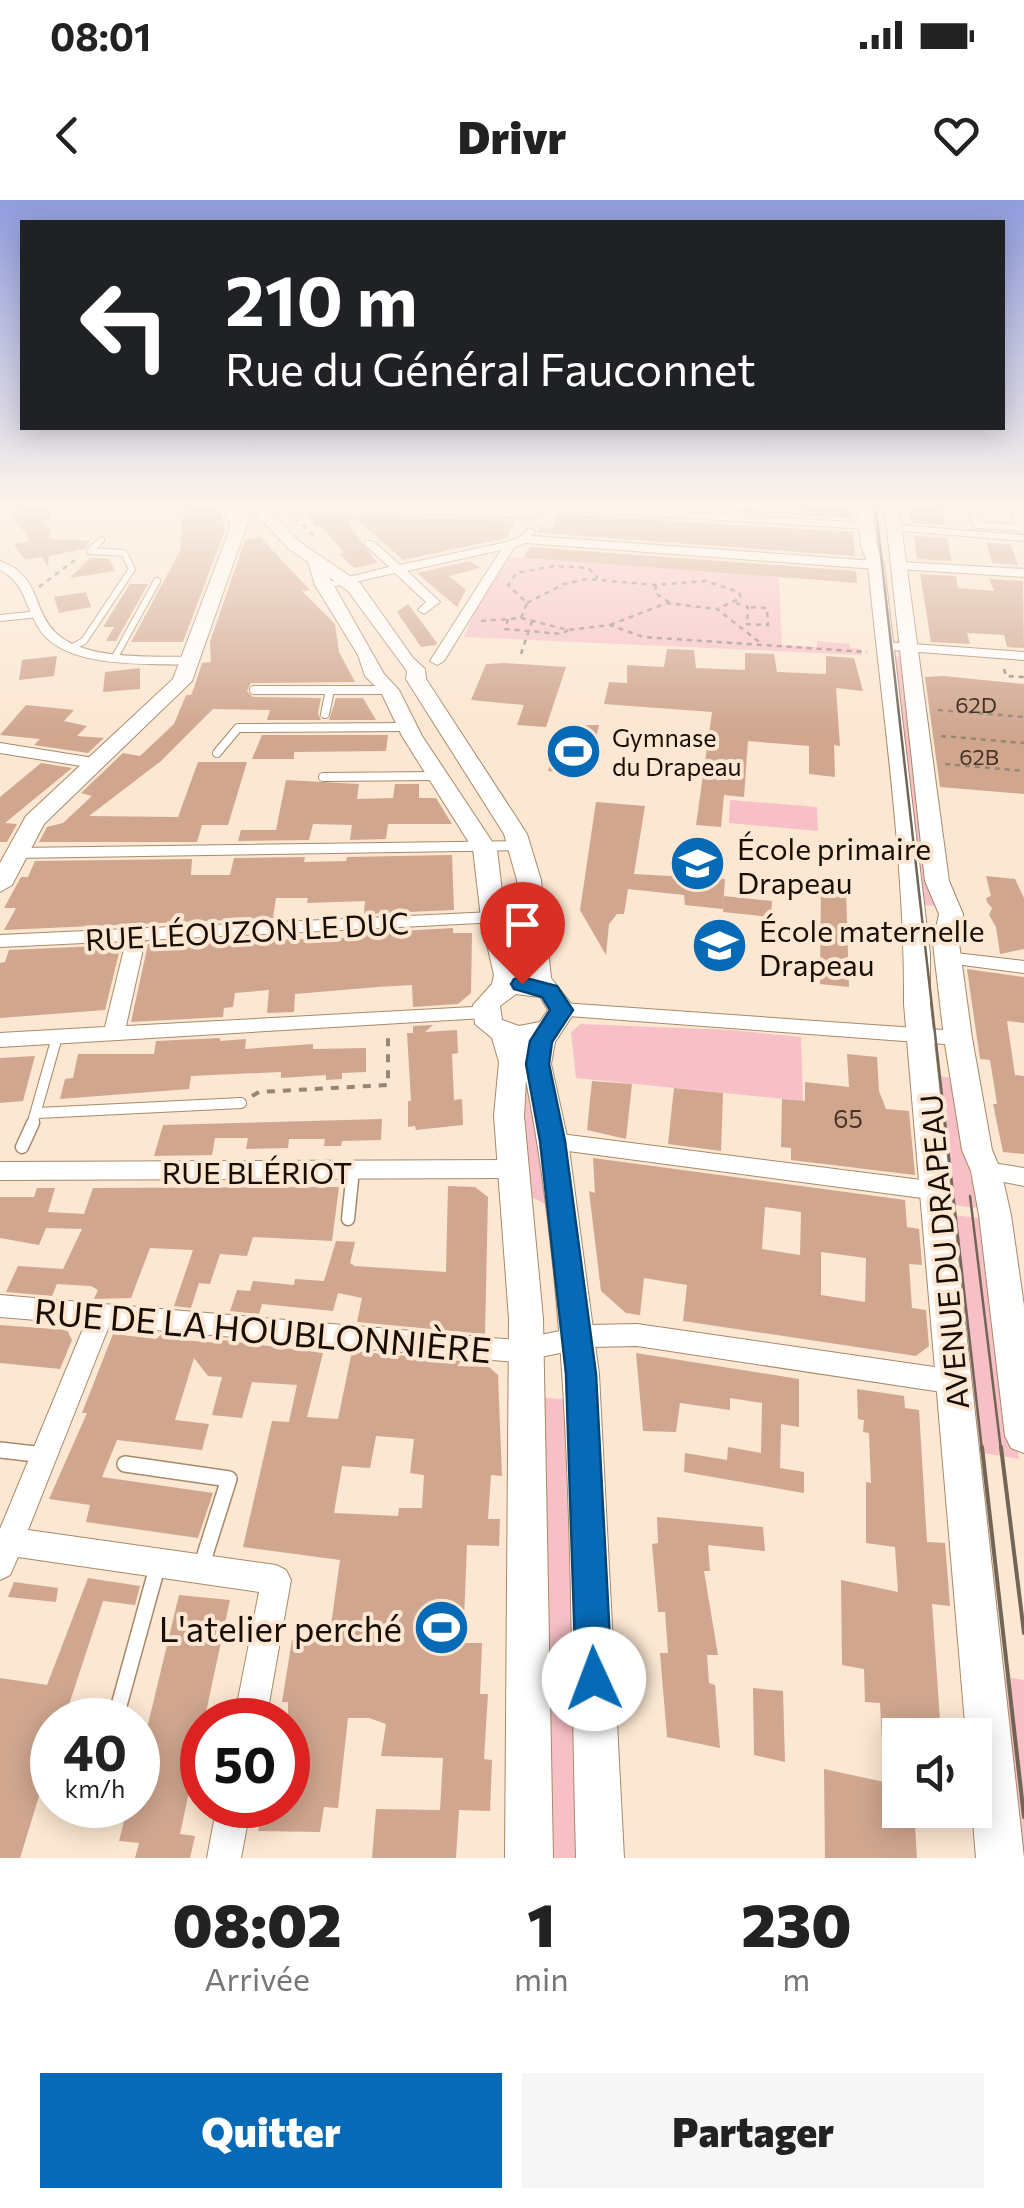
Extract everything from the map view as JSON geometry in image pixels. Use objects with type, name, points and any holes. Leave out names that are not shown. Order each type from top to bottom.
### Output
[{"type":"main road","points":[[0,885],[34,821],[176,689],[192,661],[220,579]]},
{"type":"main road","points":[[330,579],[368,655],[374,676],[389,690],[434,772],[485,849],[493,918],[506,975],[504,987],[489,1000],[494,1022],[513,1062],[509,1116],[525,1351],[530,1561],[529,1858]]},
{"type":"main road","points":[[337,579],[354,586],[406,662],[416,669],[416,679],[522,846],[532,891],[534,959],[541,987]]},
{"type":"main road","name":"AVENUE DU DRAPEAU","points":[[889,579],[920,1035],[1000,1858]]},
{"type":"main road","name":"AVENUE DU DRAPEAU","points":[[894,649],[909,668],[938,881],[951,914],[947,958],[958,1038],[1018,1354],[1024,1436]]},
{"type":"main road","points":[[504,987],[541,987],[554,996],[556,1019],[541,1041],[538,1064],[553,1141],[578,1340],[600,1858]]},
{"type":"main road","points":[[494,1022],[528,1036],[556,1019]]},
{"type":"street","points":[[22,579],[48,633],[72,648],[115,657],[192,661]]},
{"type":"street","points":[[410,579],[434,602],[424,610]]},
{"type":"street","points":[[437,661],[488,579]]},
{"type":"street","points":[[894,649],[1024,656]]},
{"type":"street","points":[[0,748],[94,763]]},
{"type":"street","points":[[15,853],[522,846]]},
{"type":"street","name":"RUE LÉOUZON LE DUC","points":[[0,941],[493,918]]},
{"type":"street","points":[[114,1034],[137,935]]},
{"type":"street","points":[[947,958],[1024,967]]},
{"type":"street","points":[[0,1040],[388,1017],[494,1022]]},
{"type":"street","points":[[556,1019],[958,1038]]},
{"type":"street","points":[[553,1141],[937,1191]]},
{"type":"street","name":"RUE BLÉRIOT","points":[[0,1171],[513,1169]]},
{"type":"street","points":[[986,1171],[1024,1178]]},
{"type":"street","name":"RUE DE LA HOUBLONNIÈRE","points":[[0,1306],[525,1351],[637,1334],[955,1382]]},
{"type":"street","points":[[100,1315],[5,1554],[159,1563],[276,1580],[254,1698]]},
{"type":"street","points":[[224,1858],[230,1828]]},
{"type":"lane","points":[[72,648],[84,642],[126,579]]},
{"type":"lane","points":[[115,657],[158,582]]},
{"type":"lane","points":[[0,618],[40,614]]},
{"type":"lane","points":[[254,690],[389,690]]},
{"type":"lane","points":[[325,714],[330,690]]},
{"type":"lane","points":[[217,753],[238,728],[407,726]]},
{"type":"lane","points":[[376,770],[434,772]]},
{"type":"lane","points":[[323,777],[434,772]]},
{"type":"lane","points":[[22,1147],[38,1113],[56,1037]]},
{"type":"lane","points":[[38,1113],[242,1103]]},
{"type":"lane","points":[[348,1219],[353,1170]]},
{"type":"lane","points":[[0,1450],[45,1456]]},
{"type":"lane","points":[[125,1464],[229,1480],[200,1569]]},
{"type":"lane","points":[[121,1698],[159,1563]]},
{"type":"path","points":[[31,592],[47,579]]},
{"type":"path","points":[[510,579],[508,585],[527,604]]},
{"type":"path","points":[[521,618],[527,604],[573,581],[587,579]]},
{"type":"path","points":[[609,579],[656,586],[698,580],[739,592],[741,598],[717,609],[669,603],[654,593],[656,586]]},
{"type":"path","points":[[736,602],[767,608],[768,625],[746,624]]},
{"type":"path","points":[[461,622],[521,618],[568,630],[610,626],[669,603]]},
{"type":"path","points":[[748,607],[746,624],[751,634]]},
{"type":"path","points":[[717,609],[762,644]]},
{"type":"path","points":[[508,620],[505,629],[562,634],[568,630]]},
{"type":"path","points":[[521,654],[532,620]]},
{"type":"path","points":[[610,626],[642,637],[894,649]]},
{"type":"path","points":[[928,710],[1024,717]]},
{"type":"path","points":[[932,735],[1024,743]]},
{"type":"path","points":[[936,763],[1024,771]]},
{"type":"path","points":[[242,1103],[259,1092],[388,1084],[388,1017]]},
{"type":"shaded area","points":[[495,579],[779,579],[782,645],[817,647],[817,641],[850,644],[850,648],[862,649],[862,655],[464,637]]},
{"type":"shaded area","points":[[891,656],[906,657],[943,907],[917,904]]},
{"type":"shaded area","points":[[730,800],[817,807],[818,831],[729,823]]},
{"type":"shaded area","points":[[581,1024],[801,1037],[803,1101],[576,1078],[571,1032]]},
{"type":"shaded area","points":[[527,1054],[557,1210],[523,1193],[515,1109]]},
{"type":"shaded area","points":[[937,1076],[957,1078],[985,1209],[945,1204]]},
{"type":"shaded area","points":[[946,1214],[987,1219],[1019,1459],[971,1451]]},
{"type":"shaded area","points":[[536,1397],[573,1400],[585,1858],[534,1858]]},
{"type":"shaded area","points":[[994,1675],[1024,1680],[1024,1858]]},
{"type":"building","points":[[165,579],[206,579],[183,642],[131,642]]},
{"type":"building","points":[[231,579],[300,579],[310,590],[302,591],[335,624],[339,652],[355,682],[251,683],[247,691],[253,697],[321,698],[321,720],[267,720],[270,710],[213,709],[161,761],[89,816],[178,817],[198,762],[247,762],[228,825],[202,825],[197,842],[39,842],[47,827],[63,823],[92,796],[81,793],[123,753],[140,756],[174,724],[186,695],[191,695],[202,663],[211,662],[210,642]]},
{"type":"building","points":[[424,579],[453,579],[466,590],[457,607]]},
{"type":"building","points":[[809,579],[857,579],[857,583]]},
{"type":"building","points":[[921,579],[957,579],[958,588],[994,591],[989,579],[1023,581],[1024,648],[1007,647],[1004,635],[967,633],[970,644],[931,642]]},
{"type":"building","points":[[130,584],[148,584],[116,641],[106,641],[114,627],[103,627]]},
{"type":"building","points":[[86,592],[91,607],[59,613],[54,597]]},
{"type":"building","points":[[408,604],[436,645],[421,647],[397,612]]},
{"type":"building","points":[[667,649],[694,650],[696,668],[745,670],[745,653],[774,654],[777,672],[826,674],[826,656],[854,658],[863,691],[836,688],[840,746],[834,745],[835,777],[809,774],[809,746],[748,741],[744,797],[724,795],[721,827],[696,825],[712,712],[604,704],[609,682],[627,683],[627,665],[664,667]]},
{"type":"building","points":[[57,656],[54,676],[19,680],[22,660]]},
{"type":"building","points":[[486,664],[566,667],[546,727],[517,725],[524,705],[471,700]]},
{"type":"building","points":[[140,668],[140,689],[103,692],[105,672]]},
{"type":"building","points":[[925,677],[1024,684],[1024,794],[940,787]]},
{"type":"building","points":[[336,698],[363,698],[376,720],[329,720]]},
{"type":"building","points":[[26,705],[74,710],[64,721],[87,726],[77,736],[104,738],[88,753],[34,745],[40,739],[0,735]]},
{"type":"building","name":"Gymnase du Drapeau","points":[[562,725],[599,725],[590,763],[580,762],[577,773],[548,771]]},
{"type":"building","points":[[262,735],[388,735],[386,751],[294,752],[294,759],[252,759]]},
{"type":"building","points":[[41,763],[72,768],[5,823],[17,824],[7,842],[0,842],[0,797]]},
{"type":"building","points":[[286,780],[359,784],[357,799],[393,798],[395,784],[419,784],[419,798],[436,798],[452,824],[388,824],[386,839],[350,840],[352,825],[313,824],[309,840],[238,841],[241,830],[276,830]]},
{"type":"building","points":[[596,802],[645,806],[634,874],[725,879],[723,909],[685,905],[684,895],[628,889],[624,914],[617,914],[609,924],[606,955],[580,910]]},
{"type":"building","points":[[452,855],[454,910],[364,914],[365,901],[307,903],[308,898],[276,898],[273,918],[4,930],[16,908],[4,908],[35,861],[192,859],[191,875],[230,875],[234,858],[305,857],[304,862]]},
{"type":"building","points":[[986,876],[1015,879],[1024,898],[1024,949],[1000,954],[996,927],[989,915],[992,908],[986,898],[991,896]]},
{"type":"building","points":[[821,886],[846,889],[849,987],[820,984]]},
{"type":"building","points":[[724,896],[772,901],[771,917],[723,912]]},
{"type":"building","points":[[453,928],[453,933],[472,933],[471,993],[458,1004],[413,1007],[412,985],[295,994],[294,1012],[267,1013],[269,990],[235,993],[233,1007],[224,1008],[223,1017],[131,1022],[148,944],[364,937],[364,933]]},
{"type":"building","points":[[121,945],[105,1010],[0,1018],[0,963],[5,962],[9,950]]},
{"type":"building","points":[[967,969],[1024,977],[1024,1023],[1007,1021],[1015,1075],[1024,1076],[1024,1154],[1003,1152],[993,1104],[997,1104],[990,1060],[980,1059]]},
{"type":"building","points":[[433,1025],[425,1032],[457,1030],[458,1053],[452,1054],[454,1100],[462,1099],[463,1125],[416,1130],[415,1126],[408,1127],[411,1101],[407,1033],[413,1033],[413,1026]]},
{"type":"building","points":[[246,1039],[245,1049],[313,1044],[313,1049],[366,1048],[366,1072],[342,1073],[342,1079],[326,1080],[326,1075],[281,1078],[281,1072],[191,1076],[189,1089],[60,1099],[65,1079],[73,1078],[78,1054],[154,1054],[156,1041]]},
{"type":"building","points":[[847,1054],[877,1057],[879,1091],[886,1109],[909,1111],[915,1175],[791,1160],[791,1148],[781,1147],[782,1099],[805,1101],[805,1082],[849,1087]]},
{"type":"building","points":[[35,1056],[23,1101],[0,1103],[0,1058]]},
{"type":"building","points":[[592,1081],[632,1084],[626,1139],[587,1130]]},
{"type":"building","points":[[674,1088],[723,1093],[721,1151],[668,1144]]},
{"type":"building","points":[[382,1119],[381,1140],[342,1141],[341,1146],[324,1146],[325,1139],[289,1139],[288,1148],[246,1149],[248,1138],[215,1138],[212,1155],[154,1156],[163,1125]]},
{"type":"building","points":[[593,1158],[905,1200],[907,1227],[919,1229],[922,1265],[909,1264],[912,1308],[926,1310],[929,1346],[916,1356],[683,1321],[687,1285],[644,1278],[640,1315],[626,1313],[601,1291],[589,1191],[595,1193]],"holes":[[[765,1207],[801,1212],[800,1255],[762,1249]],[[821,1252],[866,1258],[865,1302],[821,1295]]]},
{"type":"building","points":[[448,1186],[475,1187],[488,1197],[485,1334],[357,1322],[362,1298],[338,1293],[333,1311],[262,1304],[259,1314],[230,1311],[237,1290],[250,1291],[253,1281],[294,1285],[295,1279],[324,1281],[336,1241],[355,1242],[350,1263],[355,1266],[446,1272]]},
{"type":"building","points":[[339,1187],[332,1241],[253,1237],[247,1256],[220,1254],[210,1284],[199,1283],[191,1308],[174,1306],[193,1250],[150,1248],[131,1298],[94,1299],[98,1290],[91,1286],[57,1284],[52,1296],[6,1292],[18,1266],[63,1269],[82,1229],[46,1228],[39,1245],[0,1238],[0,1197],[34,1197],[37,1188],[55,1188],[48,1212],[84,1214],[93,1188]]},
{"type":"building","points":[[0,1325],[67,1330],[72,1340],[60,1369],[0,1363]]},
{"type":"building","points":[[113,1334],[156,1339],[162,1334],[181,1336],[180,1340],[222,1340],[323,1353],[307,1417],[338,1419],[352,1351],[461,1361],[457,1366],[489,1367],[498,1375],[502,1476],[491,1475],[488,1519],[500,1519],[499,1546],[467,1545],[463,1643],[482,1643],[480,1694],[488,1694],[484,1759],[492,1760],[490,1811],[459,1810],[456,1858],[372,1858],[376,1809],[440,1810],[443,1758],[381,1756],[386,1724],[369,1718],[348,1718],[338,1808],[324,1807],[320,1832],[258,1831],[310,1828],[310,1698],[283,1698],[292,1640],[329,1640],[340,1560],[243,1547],[272,1421],[289,1422],[297,1385],[252,1382],[242,1418],[212,1415],[222,1377],[208,1376],[194,1358],[175,1420],[209,1424],[202,1450],[117,1440],[102,1477],[213,1493],[198,1538],[86,1522],[90,1505],[49,1499],[87,1413],[82,1413]],"holes":[[[376,1436],[414,1439],[410,1473],[424,1475],[422,1508],[399,1508],[398,1516],[334,1513],[342,1466],[370,1468]]]},
{"type":"building","points":[[636,1353],[799,1379],[799,1427],[781,1424],[780,1468],[804,1472],[804,1493],[684,1472],[685,1453],[727,1460],[728,1447],[761,1453],[762,1403],[730,1398],[730,1410],[680,1403],[676,1432],[643,1431]]},
{"type":"building","points":[[857,1389],[904,1396],[905,1408],[919,1410],[927,1542],[945,1543],[950,1606],[932,1604],[940,1718],[882,1718],[882,1742],[880,1703],[865,1702],[864,1669],[842,1665],[841,1580],[898,1592],[895,1547],[866,1543],[866,1482],[871,1483],[869,1433],[863,1432],[864,1420],[858,1419]]},
{"type":"building","points":[[657,1517],[763,1527],[765,1551],[708,1545],[710,1571],[704,1571],[718,1655],[707,1655],[709,1683],[715,1685],[720,1748],[667,1737],[660,1653],[668,1653],[665,1612],[658,1612],[652,1544],[658,1543]]},
{"type":"building","points":[[88,1578],[140,1586],[135,1605],[103,1601],[71,1698],[30,1698],[30,1826],[20,1858],[0,1858],[0,1678],[47,1685]]},
{"type":"building","points":[[14,1582],[58,1588],[56,1602],[8,1597]]},
{"type":"building","points":[[179,1595],[230,1600],[209,1698],[180,1698],[180,1834],[195,1836],[190,1858],[135,1858],[139,1843],[119,1841],[122,1828],[160,1828],[160,1698],[154,1698]]},
{"type":"building","points":[[753,1688],[783,1691],[785,1762],[754,1755]]},
{"type":"building","points":[[824,1769],[882,1782],[882,1828],[915,1828],[917,1858],[825,1858]]},
{"type":"tram line","points":[[884,579],[982,1450]]},
{"type":"tram line","points":[[970,1196],[1001,1450]]},
{"type":"tram line","points":[[982,1447],[1024,1817]]},
{"type":"tram line","points":[[1001,1447],[1024,1633]]},
{"type":"place","name":"Gymnase du Drapeau","points":[[573,751]]},
{"type":"place","name":"École primaire Drapeau","points":[[698,864]]},
{"type":"place","name":"École maternelle Drapeau","points":[[720,946]]},
{"type":"place","name":"L'atelier perché","points":[[441,1627]]},
{"type":"route","points":[[522,984],[549,991],[562,1010],[541,1041],[538,1064],[553,1141],[581,1374],[594,1679]]}]
